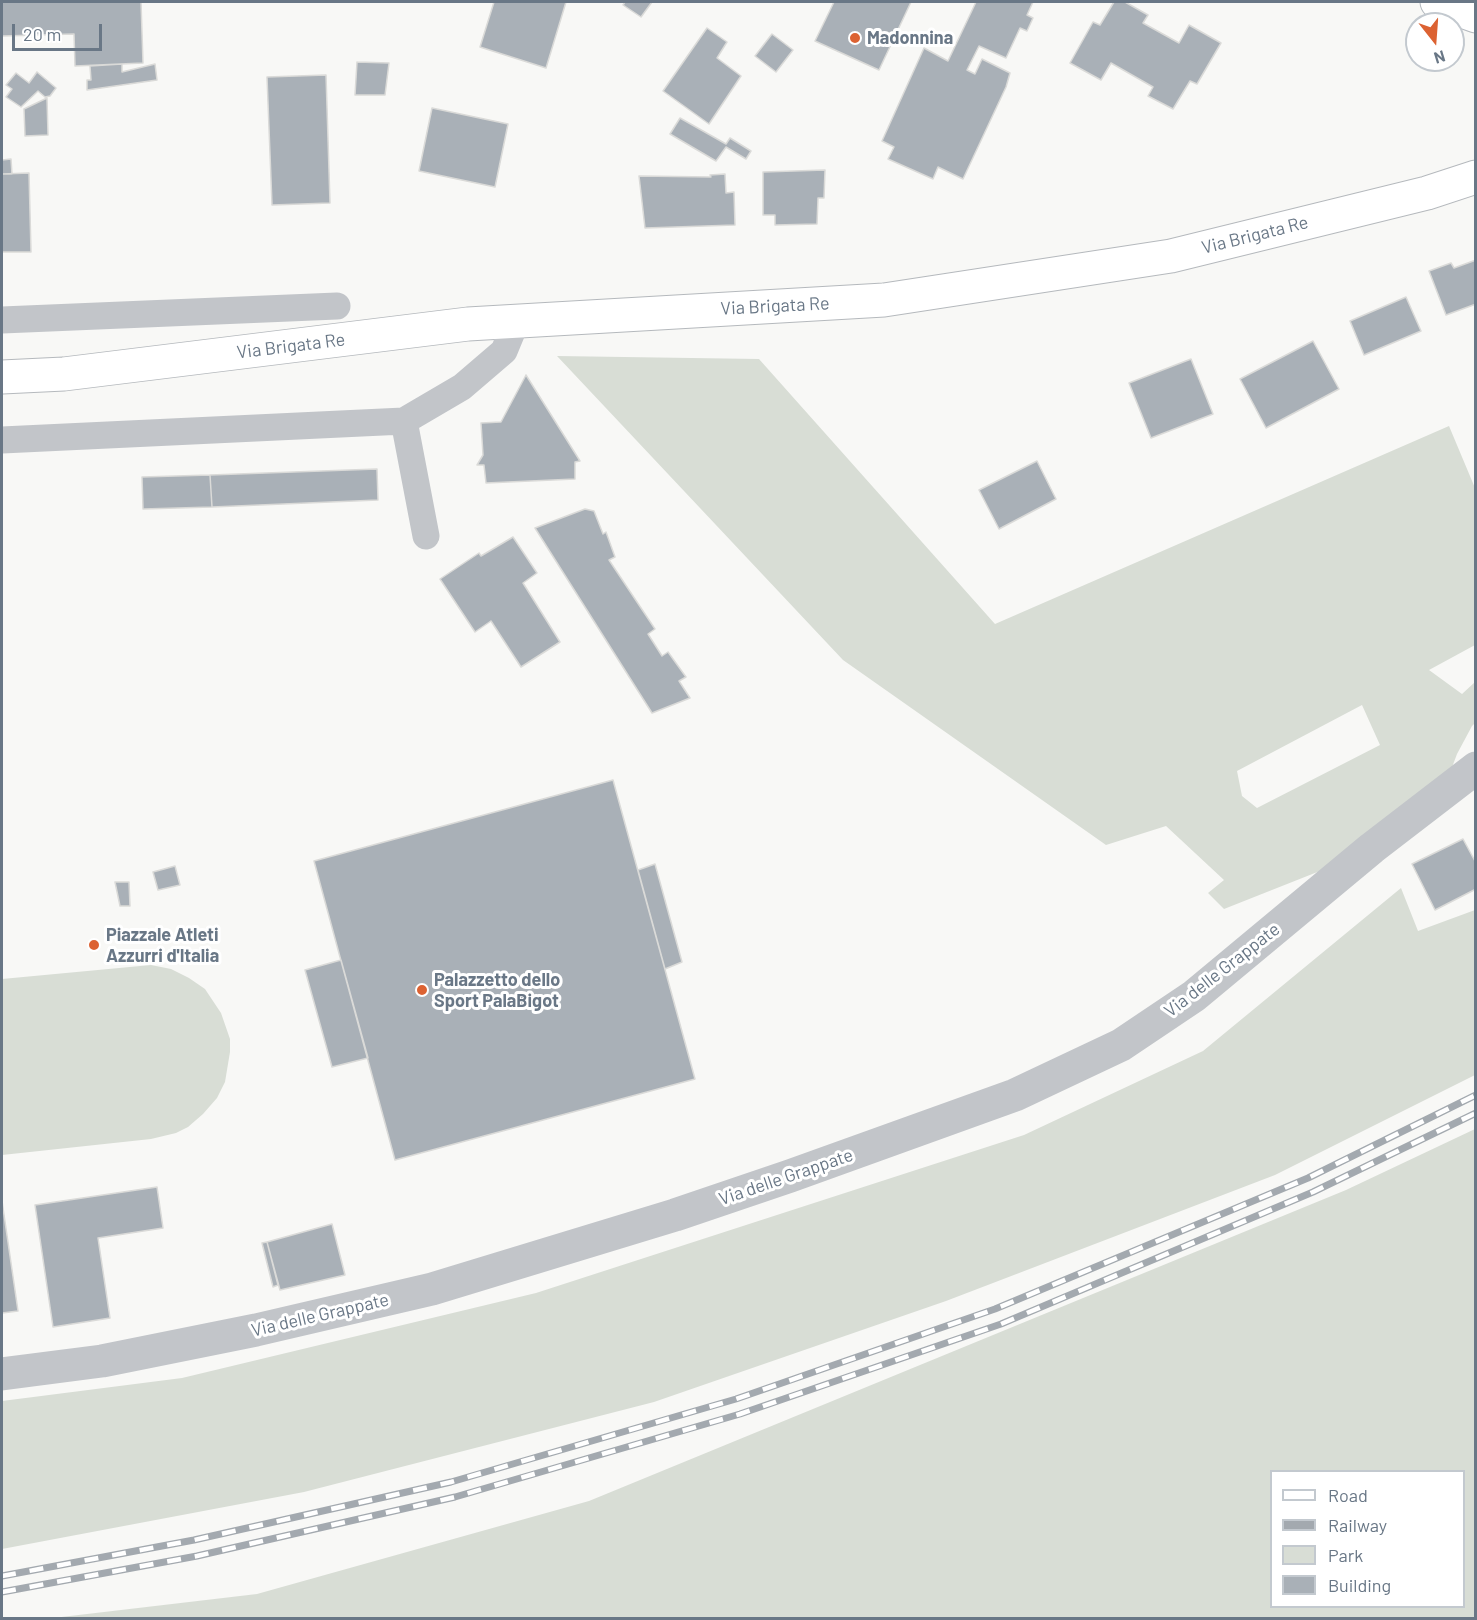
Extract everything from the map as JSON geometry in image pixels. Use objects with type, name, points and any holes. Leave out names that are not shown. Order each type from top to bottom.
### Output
[{"type":"main road","points":[[1437,2],[1476,15]]},
{"type":"main road","name":"Via Brigata Re","points":[[2,377],[64,374],[456,326],[884,300],[1171,256],[1427,193],[1476,177]]},
{"type":"street","name":"Via Brigata Re","points":[[2,320],[337,306]]},
{"type":"street","points":[[2,440],[404,421],[462,387],[504,351],[516,322]]},
{"type":"street","points":[[404,421],[426,536]]},
{"type":"street","name":"Via delle Grappate","points":[[2,1374],[102,1361],[256,1330],[432,1288],[675,1215],[1015,1095],[1121,1045],[1194,996],[1372,848],[1476,768]]},
{"type":"green space","points":[[557,356],[759,359],[995,624],[1449,426],[1475,488],[1475,645],[1429,670],[1462,694],[1475,682],[1475,723],[1457,754],[1448,778],[1330,867],[1224,909],[1208,893],[1224,880],[1166,826],[1106,845],[843,660]],"holes":[[[1362,705],[1380,745],[1257,808],[1242,796],[1237,771]]]},
{"type":"green space","points":[[1401,888],[1418,931],[1475,910],[1475,1075],[1275,1175],[946,1301],[654,1402],[304,1492],[2,1549],[2,1401],[182,1378],[536,1293],[1024,1135],[1203,1051]]},
{"type":"green space","points":[[151,965],[171,969],[189,978],[205,989],[221,1013],[230,1039],[230,1052],[225,1082],[217,1098],[188,1127],[176,1133],[151,1139],[2,1155],[2,979]]},
{"type":"green space","points":[[1475,1129],[1475,1618],[53,1618],[257,1594],[589,1501],[1346,1190]]},
{"type":"building","points":[[2,2],[141,2],[143,63],[75,66],[74,34],[2,36]]},
{"type":"building","points":[[494,2],[566,2],[546,68],[480,47]]},
{"type":"building","points":[[625,2],[652,2],[641,17],[623,5]]},
{"type":"building","name":"Madonnina","points":[[834,2],[911,2],[879,70],[815,41]]},
{"type":"building","points":[[976,2],[1033,2],[1027,15],[1033,18],[1027,31],[1020,28],[1006,58],[979,46],[967,70],[975,74],[982,59],[1010,73],[1006,87],[963,179],[938,167],[933,179],[888,159],[894,147],[882,141],[924,48],[948,61]]},
{"type":"building","points":[[1114,2],[1125,2],[1148,15],[1143,23],[1179,43],[1189,25],[1221,43],[1197,84],[1190,81],[1173,109],[1148,96],[1153,87],[1111,63],[1101,80],[1070,63],[1093,22],[1100,25]]},
{"type":"building","points":[[707,28],[727,42],[717,58],[741,76],[709,124],[663,91]]},
{"type":"building","points":[[772,34],[793,50],[776,72],[755,56]]},
{"type":"building","points":[[357,62],[389,63],[385,95],[355,95]]},
{"type":"building","points":[[122,64],[122,72],[155,64],[157,80],[87,90],[87,80],[91,80],[90,66]]},
{"type":"building","points":[[37,72],[56,88],[50,96],[45,97],[38,91],[21,107],[6,97],[12,89],[6,85],[16,73],[29,83]]},
{"type":"building","points":[[326,75],[330,203],[272,205],[267,77]]},
{"type":"building","points":[[47,98],[48,135],[25,136],[24,109]]},
{"type":"building","points":[[432,108],[508,124],[495,187],[419,171]]},
{"type":"building","points":[[680,118],[726,144],[730,138],[751,151],[746,159],[726,147],[716,161],[670,134]]},
{"type":"building","points":[[11,159],[12,174],[2,174],[2,160]]},
{"type":"building","points":[[825,170],[824,198],[818,198],[817,224],[775,225],[775,215],[763,215],[763,172]]},
{"type":"building","points":[[29,173],[31,252],[2,252],[2,174]]},
{"type":"building","points":[[725,174],[726,193],[734,192],[735,225],[645,228],[639,176],[711,177],[710,175]]},
{"type":"building","points":[[1476,260],[1476,304],[1446,315],[1429,271],[1451,263],[1454,268]]},
{"type":"building","points":[[1406,297],[1421,331],[1364,355],[1350,321]]},
{"type":"building","points":[[1313,341],[1339,389],[1266,428],[1240,379]]},
{"type":"building","points":[[1191,359],[1213,414],[1151,438],[1129,383]]},
{"type":"building","points":[[526,375],[580,461],[575,462],[575,479],[486,483],[484,465],[477,465],[483,455],[481,423],[501,422]]},
{"type":"building","points":[[1037,461],[1056,499],[999,529],[979,490]]},
{"type":"building","points":[[377,469],[378,500],[212,507],[210,475]]},
{"type":"building","points":[[210,475],[212,507],[143,509],[142,477]]},
{"type":"building","points":[[585,509],[594,511],[603,534],[606,532],[615,557],[609,560],[655,629],[648,634],[662,656],[668,652],[686,677],[679,681],[690,698],[652,713],[535,528]]},
{"type":"building","points":[[513,537],[537,573],[523,583],[560,642],[521,667],[491,621],[475,632],[440,579],[479,553],[481,556]]},
{"type":"building","points":[[613,780],[695,1079],[395,1160],[314,861]]},
{"type":"building","points":[[1463,839],[1476,863],[1476,889],[1435,910],[1412,864]]},
{"type":"building","points":[[655,864],[682,962],[665,969],[638,870]]},
{"type":"building","points":[[175,866],[180,885],[158,890],[153,872]]},
{"type":"building","points":[[115,882],[129,882],[130,906],[120,906]]},
{"type":"building","points":[[341,960],[368,1058],[332,1067],[305,970]]},
{"type":"building","points":[[157,1187],[163,1228],[98,1238],[110,1318],[53,1327],[35,1205]]},
{"type":"building","points":[[2,1201],[18,1311],[2,1313]]},
{"type":"building","points":[[332,1224],[345,1275],[280,1290],[267,1242]]},
{"type":"building","points":[[267,1242],[278,1285],[273,1287],[262,1243]]},
{"type":"railway","points":[[2,1576],[194,1540],[451,1482],[736,1399],[995,1309],[1308,1178],[1476,1095]]},
{"type":"railway","points":[[2,1592],[197,1556],[455,1497],[740,1414],[1001,1324],[1313,1192],[1476,1113]]},
{"type":"place","name":"Madonnina","points":[[855,38]]},
{"type":"place","name":"Piazzale Atleti Azzurri d'Italia","points":[[94,945]]},
{"type":"place","name":"Palazzetto dello Sport PalaBigot","points":[[422,990]]}]
